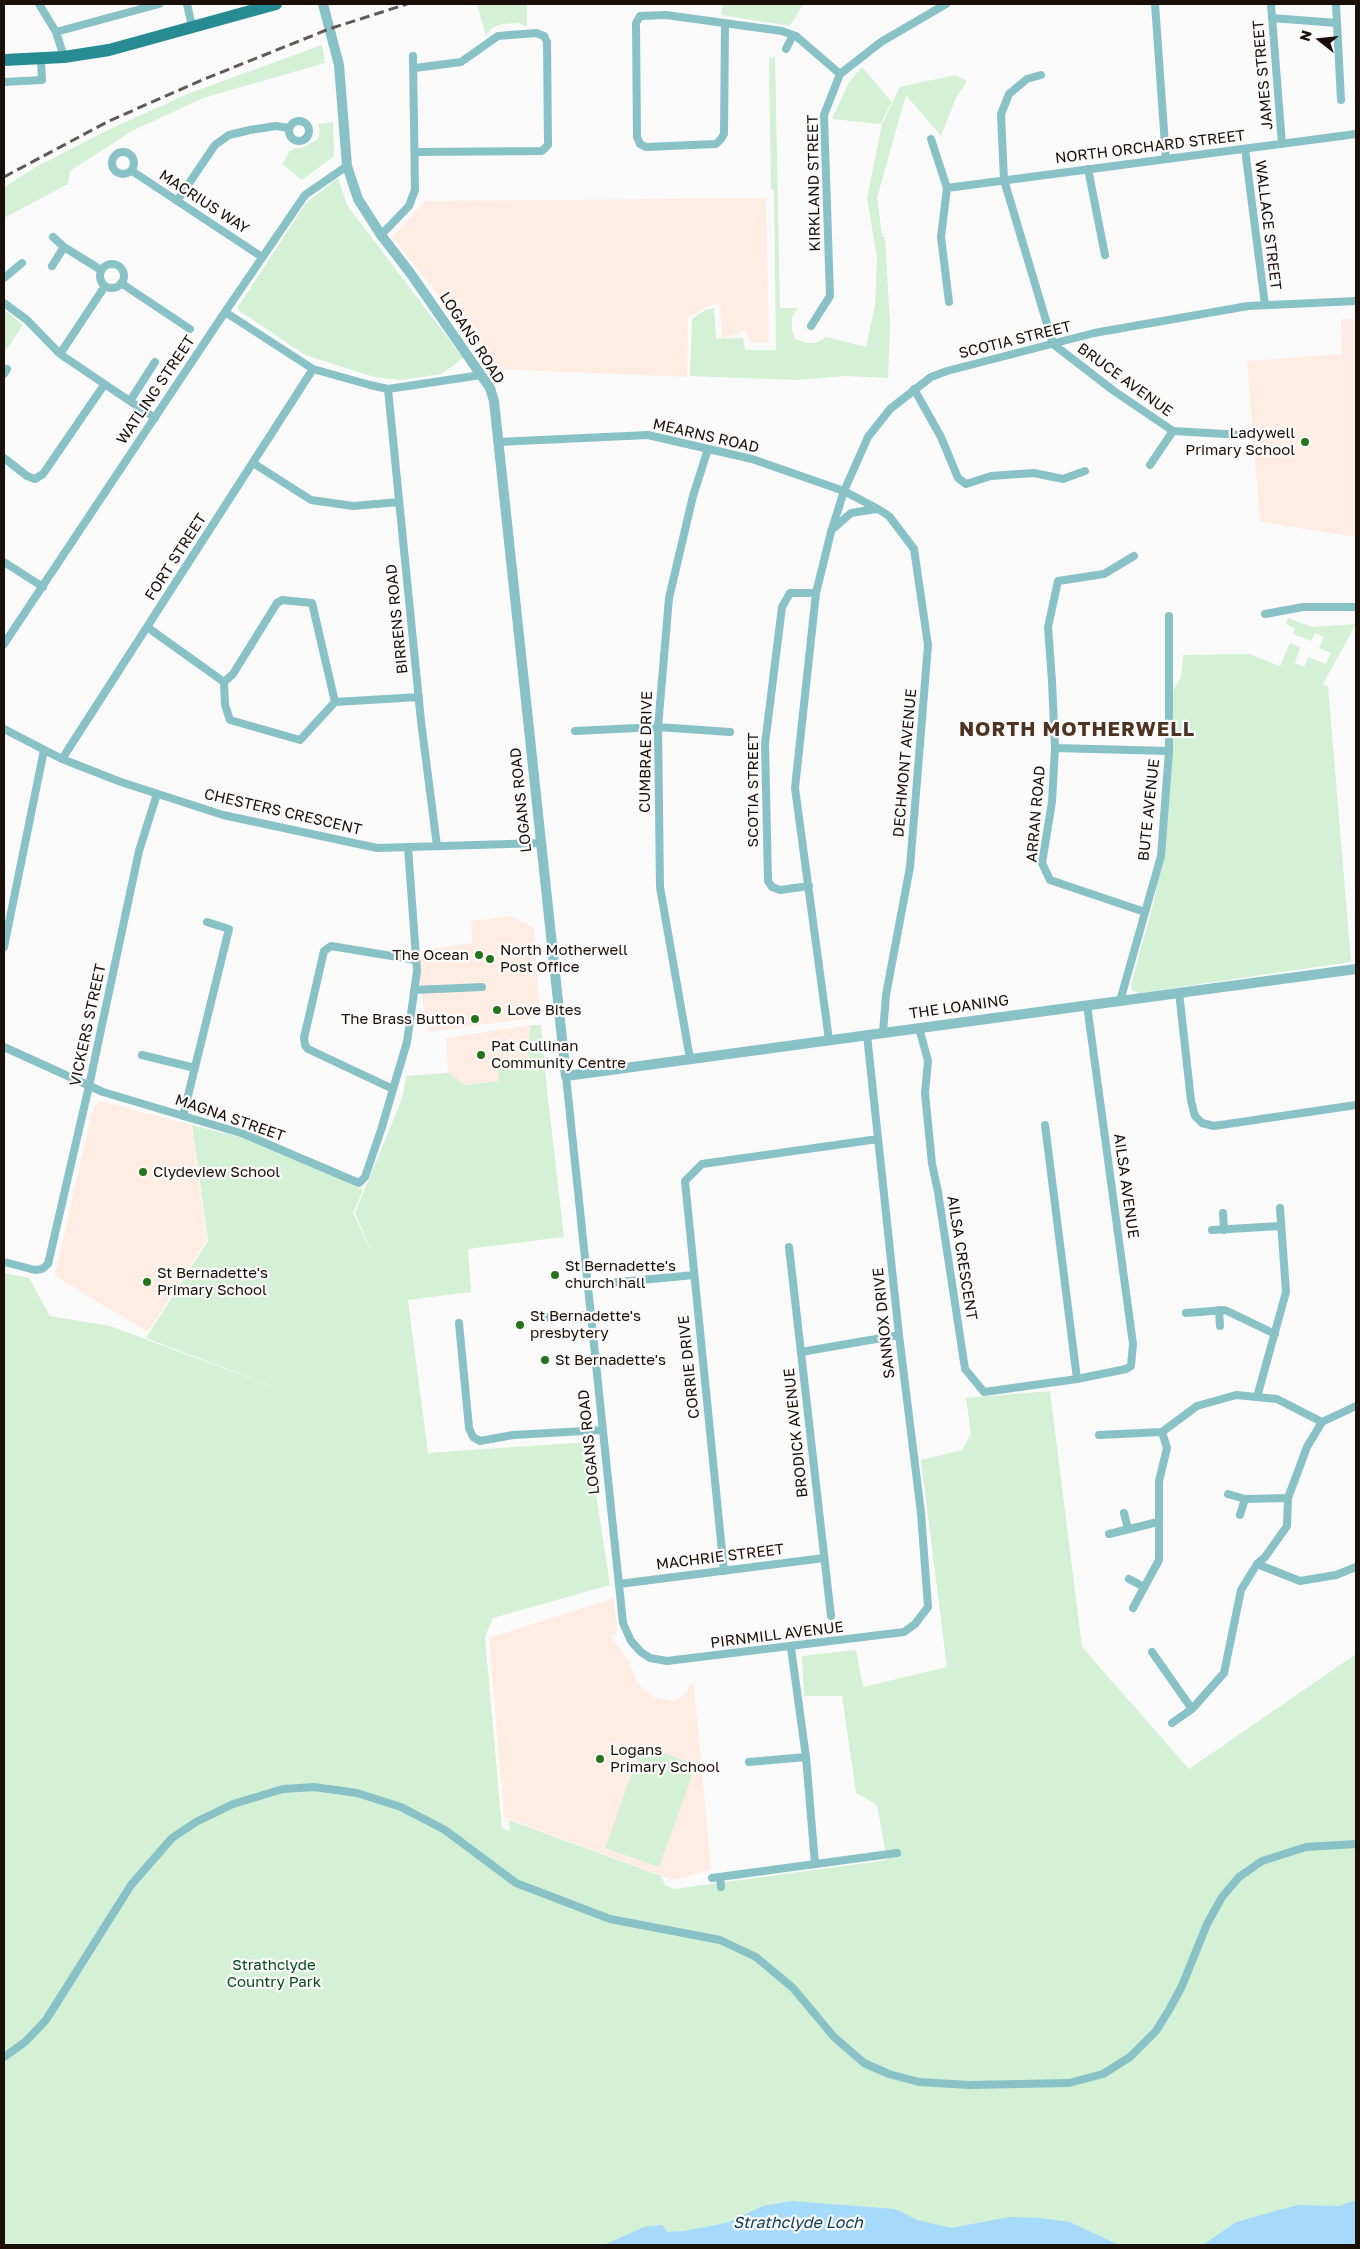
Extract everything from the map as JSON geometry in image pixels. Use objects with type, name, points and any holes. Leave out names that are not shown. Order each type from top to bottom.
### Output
[{"type":"main road","points":[[4,60],[64,57],[109,50],[276,4]]},
{"type":"street","points":[[39,4],[56,32],[64,57]]},
{"type":"street","points":[[56,32],[160,4]]},
{"type":"street","points":[[186,4],[192,26]]},
{"type":"street","name":"LOGANS ROAD","points":[[323,4],[339,65],[347,166],[358,199],[380,235],[411,274],[490,388],[494,401],[602,1430],[623,1623],[628,1637]]},
{"type":"street","points":[[725,24],[724,134],[721,139],[716,144],[646,147],[640,144],[636,137],[636,20],[640,16],[666,15],[782,31],[793,35],[840,74],[881,42],[946,4]]},
{"type":"street","points":[[1156,4],[1166,159]]},
{"type":"street","name":"JAMES STREET","points":[[1270,4],[1282,144]]},
{"type":"street","points":[[1336,4],[1341,100]]},
{"type":"street","points":[[1272,18],[1337,23]]},
{"type":"street","points":[[415,68],[461,62],[498,36],[536,33],[544,36],[547,42],[548,145],[542,151],[415,152]]},
{"type":"street","points":[[786,50],[793,35]]},
{"type":"street","points":[[380,235],[409,206],[415,190],[414,56]]},
{"type":"street","points":[[4,82],[42,80],[40,59]]},
{"type":"street","name":"KIRKLAND STREET","points":[[811,326],[830,296],[824,115],[840,74]]},
{"type":"street","points":[[1041,75],[1026,79],[1009,94],[1003,104],[1001,114],[1004,180],[1053,344]]},
{"type":"street","points":[[177,201],[215,145],[229,135],[276,126],[289,128]]},
{"type":"street","name":"NORTH ORCHARD STREET","points":[[947,188],[1356,134]]},
{"type":"street","points":[[931,139],[947,188],[941,238],[948,302]]},
{"type":"street","name":"WALLACE STREET","points":[[1245,149],[1265,306]]},
{"type":"street","name":"WATLING STREET","points":[[4,644],[305,195],[347,166]]},
{"type":"street","points":[[1088,169],[1105,255]]},
{"type":"street","name":"MACRIUS WAY","points":[[132,170],[262,257]]},
{"type":"street","points":[[52,236],[64,247],[101,270]]},
{"type":"street","points":[[52,266],[64,247]]},
{"type":"street","points":[[4,278],[22,263]]},
{"type":"street","points":[[111,264],[118,266],[124,276],[121,283],[112,288],[105,286],[100,277],[101,270],[111,264]]},
{"type":"street","points":[[121,283],[190,329]]},
{"type":"street","points":[[60,354],[105,286]]},
{"type":"street","name":"SCOTIA STREET","points":[[829,1040],[795,788],[816,593],[831,532],[844,491],[868,437],[890,409],[931,377],[947,371],[1104,332],[1248,306],[1356,301]]},
{"type":"street","points":[[4,303],[27,320],[60,354],[155,418]]},
{"type":"street","points":[[225,312],[313,369],[388,389],[480,375]]},
{"type":"street","name":"BRUCE AVENUE","points":[[1053,344],[1114,391],[1173,431],[1242,435]]},
{"type":"street","points":[[130,401],[156,362]]},
{"type":"street","name":"FORT STREET","points":[[62,759],[313,369]]},
{"type":"street","points":[[4,458],[27,476],[35,479],[43,474],[104,385]]},
{"type":"street","name":"BIRRENS ROAD","points":[[388,389],[419,697],[437,846]]},
{"type":"street","points":[[914,390],[941,437],[958,478],[966,484],[991,476],[1034,473],[1063,479],[1085,471]]},
{"type":"street","name":"BRUCE AVENUE","points":[[1150,465],[1173,431]]},
{"type":"street","name":"MEARNS ROAD","points":[[498,442],[648,435],[752,459],[844,491]]},
{"type":"street","name":"CUMBRAE DRIVE","points":[[690,1059],[660,887],[658,727],[669,598],[692,496],[708,449]]},
{"type":"street","points":[[253,463],[311,500],[353,506],[399,502]]},
{"type":"street","name":"DECHMONT AVENUE","points":[[844,491],[889,516],[914,549],[928,645],[910,867],[886,995],[883,1033]]},
{"type":"street","points":[[831,532],[850,513],[866,509],[878,509]]},
{"type":"street","name":"ARRAN ROAD","points":[[1134,556],[1104,574],[1058,580],[1048,626],[1055,748],[1052,802],[1042,864],[1050,880],[1145,912]]},
{"type":"street","points":[[4,562],[43,587]]},
{"type":"street","name":"SCOTIA STREET","points":[[809,886],[780,890],[772,887],[768,881],[764,744],[782,607],[790,593],[816,593]]},
{"type":"street","points":[[224,682],[233,674],[277,603],[282,600],[312,603],[335,702]]},
{"type":"street","points":[[1265,614],[1303,607],[1356,606]]},
{"type":"street","name":"BUTE AVENUE","points":[[1120,1001],[1161,856],[1168,751],[1169,616]]},
{"type":"street","points":[[147,627],[224,682]]},
{"type":"street","points":[[224,682],[225,705],[230,720],[300,740],[335,702],[419,697]]},
{"type":"street","points":[[575,731],[658,727],[730,732]]},
{"type":"street","name":"CHESTERS CRESCENT","points":[[4,729],[62,759],[157,794],[223,815],[376,848],[541,843]]},
{"type":"street","points":[[1055,748],[1168,751]]},
{"type":"street","points":[[4,947],[44,750]]},
{"type":"street","name":"VICKERS STREET","points":[[4,1262],[35,1270],[42,1269],[48,1264],[89,1086],[137,859],[157,794]]},
{"type":"street","points":[[408,847],[416,960],[407,1042],[393,1090],[308,1049],[304,1038],[324,951],[331,946],[416,960]]},
{"type":"street","points":[[183,1116],[229,929],[206,922]]},
{"type":"street","name":"THE LOANING","points":[[566,1076],[1356,969]]},
{"type":"street","points":[[414,990],[482,987]]},
{"type":"street","points":[[1179,992],[1191,1101],[1195,1116],[1202,1123],[1214,1126],[1356,1105]]},
{"type":"street","name":"AILSA AVENUE","points":[[1087,1005],[1133,1344],[1131,1366],[1126,1369]]},
{"type":"street","name":"AILSA CRESCENT","points":[[920,1028],[928,1062],[925,1092],[932,1164],[965,1369],[984,1392],[1078,1379],[1126,1369]]},
{"type":"street","name":"SANNOX DRIVE","points":[[867,1035],[899,1335],[921,1513],[928,1607]]},
{"type":"street","name":"MAGNA STREET","points":[[4,1047],[89,1086],[244,1134],[359,1183],[365,1177],[393,1090]]},
{"type":"street","points":[[142,1055],[195,1068]]},
{"type":"street","points":[[1045,1125],[1078,1379]]},
{"type":"street","name":"CORRIE DRIVE","points":[[724,1571],[685,1181],[702,1164],[878,1139]]},
{"type":"street","points":[[1258,1397],[1286,1292],[1280,1208]]},
{"type":"street","points":[[1223,1213],[1224,1230]]},
{"type":"street","points":[[1212,1230],[1280,1226]]},
{"type":"street","name":"BRODICK AVENUE","points":[[789,1247],[831,1616]]},
{"type":"street","points":[[588,1285],[694,1274]]},
{"type":"street","points":[[1219,1310],[1220,1326]]},
{"type":"street","points":[[1186,1313],[1225,1310],[1275,1334]]},
{"type":"street","points":[[541,1318],[591,1315]]},
{"type":"street","points":[[459,1323],[469,1428],[473,1437],[480,1441],[513,1435],[602,1430]]},
{"type":"street","points":[[801,1352],[899,1335]]},
{"type":"street","points":[[1099,1435],[1162,1432],[1197,1406],[1236,1395],[1277,1399],[1322,1422]]},
{"type":"street","points":[[1172,1723],[1192,1709],[1224,1672],[1241,1590],[1257,1564],[1265,1557],[1287,1526],[1288,1498],[1307,1447],[1322,1422],[1356,1406]]},
{"type":"street","points":[[1133,1608],[1159,1560],[1159,1481],[1167,1448],[1162,1432]]},
{"type":"street","points":[[1228,1494],[1245,1499],[1288,1498]]},
{"type":"street","points":[[1240,1516],[1245,1499]]},
{"type":"street","points":[[1124,1513],[1128,1529]]},
{"type":"street","points":[[1109,1534],[1158,1522]]},
{"type":"street","name":"MACHRIE STREET","points":[[619,1584],[824,1558]]},
{"type":"street","points":[[1257,1564],[1300,1581],[1336,1575],[1356,1567]]},
{"type":"street","points":[[1129,1579],[1144,1587]]},
{"type":"street","name":"PIRNMILL AVENUE","points":[[628,1637],[633,1645],[650,1658],[668,1661],[790,1648],[904,1632],[915,1624],[928,1607]]},
{"type":"street","points":[[790,1648],[806,1757],[815,1864]]},
{"type":"street","points":[[1152,1652],[1192,1709]]},
{"type":"street","points":[[749,1762],[806,1757]]},
{"type":"street","points":[[4,2058],[25,2042],[46,2020],[132,1885],[172,1838],[196,1822],[232,1804],[283,1789],[314,1787],[357,1793],[401,1807],[444,1830],[516,1883],[610,1919],[720,1940],[756,1957],[793,1988],[834,2037],[864,2063],[889,2074],[919,2082],[970,2085],[1069,2083],[1103,2074],[1130,2057],[1156,2030],[1182,1986],[1207,1924],[1222,1897],[1239,1877],[1262,1861],[1306,1847],[1356,1844]]},
{"type":"street","points":[[721,1887],[716,1878],[896,1853]]},
{"type":"shaded area","points":[[766,198],[769,343],[751,343],[745,331],[722,339],[720,304],[711,305],[688,317],[687,377],[498,369],[392,237],[425,201]]},
{"type":"shaded area","name":"Ladywell Primary School","points":[[1341,319],[1356,319],[1356,537],[1260,522],[1247,361],[1342,354]]},
{"type":"shaded area","points":[[511,916],[534,928],[540,1017],[429,1032],[419,983],[422,950],[472,943],[471,921]]},
{"type":"shaded area","points":[[531,1025],[529,1061],[498,1066],[499,1081],[463,1085],[448,1073],[446,1038]]},
{"type":"shaded area","points":[[101,1101],[191,1125],[207,1240],[148,1332],[55,1276],[93,1107]]},
{"type":"shaded area","name":"Logans Primary School","points":[[614,1598],[617,1632],[611,1637],[629,1661],[637,1683],[655,1698],[674,1701],[686,1693],[690,1684],[694,1684],[711,1870],[672,1880],[504,1817],[489,1638]]},
{"type":"green space","points":[[477,4],[527,4],[527,27],[519,23],[502,24],[492,28],[486,36]]},
{"type":"green space","points":[[723,4],[803,4],[790,26],[721,15]]},
{"type":"green space","points":[[322,45],[325,63],[203,98],[132,131],[70,171],[68,184],[4,218],[4,187],[38,166],[108,130],[190,93]]},
{"type":"green space","points":[[775,57],[780,308],[798,308],[792,317],[792,329],[795,339],[807,343],[816,343],[826,337],[866,347],[875,305],[877,257],[867,198],[882,124],[900,87],[955,75],[967,81],[956,98],[941,136],[906,95],[877,198],[882,236],[885,237],[890,324],[888,378],[845,376],[797,380],[690,376],[692,319],[705,310],[714,308],[716,339],[743,338],[745,350],[776,350],[774,191],[771,189],[769,58]]},
{"type":"green space","points":[[862,67],[892,102],[880,124],[832,119],[849,82]]},
{"type":"green space","points":[[333,122],[334,156],[302,180],[282,164],[290,151],[302,148],[318,139],[320,130],[318,124]]},
{"type":"green space","points":[[338,178],[347,205],[463,358],[442,374],[401,380],[374,377],[305,355],[238,310],[238,307],[306,203]]},
{"type":"green space","points":[[4,310],[23,325],[4,353]]},
{"type":"green space","points":[[1288,618],[1312,627],[1356,624],[1323,684],[1328,686],[1351,962],[1139,993],[1132,990],[1131,984],[1155,897],[1165,835],[1170,696],[1181,677],[1183,655],[1249,654],[1280,666],[1290,643],[1300,647],[1295,663],[1304,667],[1308,657],[1326,664],[1331,653],[1319,648],[1324,637],[1315,633],[1311,641],[1293,634],[1295,629],[1286,624]]},
{"type":"green space","name":"Strathclyde Country Park","points":[[531,1025],[541,1025],[564,1237],[468,1249],[471,1292],[408,1300],[428,1453],[588,1442],[610,1585],[493,1618],[485,1637],[502,1828],[510,1831],[509,1820],[661,1876],[665,1885],[674,1889],[887,1860],[877,1805],[856,1793],[842,1696],[804,1696],[802,1656],[856,1650],[863,1687],[947,1667],[921,1460],[962,1450],[971,1434],[966,1398],[1050,1391],[1082,1647],[1189,1769],[1356,1654],[1356,2245],[4,2245],[4,1273],[29,1278],[50,1316],[110,1326],[293,1394],[146,1338],[208,1241],[192,1125],[243,1138],[298,1159],[363,1190],[353,1213],[374,1257],[355,1213],[402,1099],[406,1076],[448,1073],[465,1085],[499,1081],[498,1066],[529,1061]]},
{"type":"green space","points":[[642,1745],[696,1765],[659,1867],[605,1848]]},
{"type":"water","points":[[1356,2200],[1356,2245],[1203,2245],[1236,2222],[1297,2205],[1339,2206]]},
{"type":"water","name":"Strathclyde Loch","points":[[792,2201],[895,2209],[917,2220],[951,2228],[1009,2217],[1040,2218],[1070,2222],[1119,2245],[604,2245],[644,2227],[662,2225],[667,2232],[684,2231],[726,2223],[763,2206]]},
{"type":"railway","points":[[4,177],[109,121],[202,80],[329,29],[407,4]]},
{"type":"place","name":"Ladywell Primary School","points":[[1305,442]]},
{"type":"place","name":"The Ocean","points":[[479,955]]},
{"type":"place","name":"North Motherwell Post Office","points":[[490,959]]},
{"type":"place","name":"Love Bites","points":[[497,1010]]},
{"type":"place","name":"The Brass Button","points":[[475,1019]]},
{"type":"place","name":"Pat Cullinan Community Centre","points":[[481,1055]]},
{"type":"place","name":"Clydeview School","points":[[143,1172]]},
{"type":"place","name":"St Bernadette's church hall","points":[[555,1275]]},
{"type":"place","name":"St Bernadette's Primary School","points":[[147,1282]]},
{"type":"place","name":"St Bernadette's presbytery","points":[[520,1325]]},
{"type":"place","name":"St Bernadette's","points":[[545,1360]]},
{"type":"place","name":"Logans Primary School","points":[[600,1759]]},
{"type":"district","name":"NORTH MOTHERWELL","points":[[1077,730]]}]
